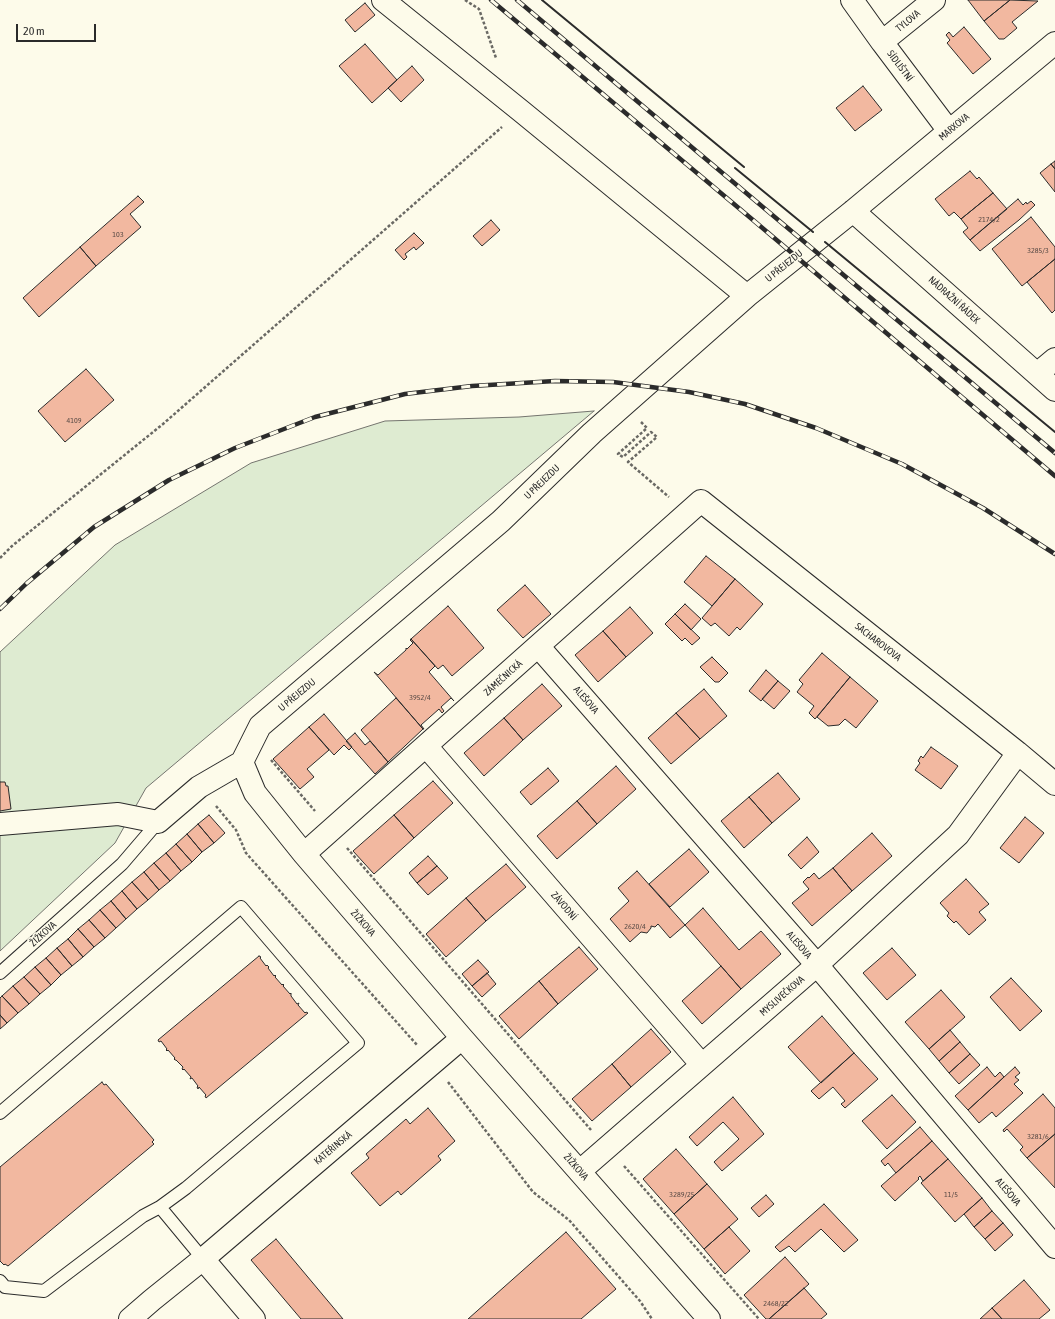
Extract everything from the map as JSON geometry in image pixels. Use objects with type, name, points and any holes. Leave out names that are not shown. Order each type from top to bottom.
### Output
[{"type":"street","points":[[383,0],[746,296]]},
{"type":"street","name":"SÍDLIŠTNÍ","points":[[852,0],[949,131]]},
{"type":"street","name":"TYLOVA","points":[[882,42],[934,0]]},
{"type":"street","name":"MARXOVA","points":[[853,211],[1055,43]]},
{"type":"street","name":"U PŘEJEZDU","points":[[242,762],[260,726],[501,521],[592,433],[746,296],[853,211]]},
{"type":"street","name":"NÁDRAŽNÍ ŘÁDEK","points":[[853,211],[1055,390]]},
{"type":"street","points":[[1037,374],[1055,359]]},
{"type":"street","name":"ZÁMEČNICKÁ","points":[[304,854],[694,507]]},
{"type":"street","name":"SACHAROVOVA","points":[[694,507],[1018,753],[1055,784]]},
{"type":"street","name":"ALEŠOVA","points":[[538,646],[817,965],[1055,1247]]},
{"type":"street","name":"ZÁVODNÍ","points":[[426,746],[702,1065]]},
{"type":"street","name":"MYSLIVEČKOVA","points":[[580,1171],[817,965],[958,835],[1018,753]]},
{"type":"street","name":"ŽIŽKOVA","points":[[158,822],[200,787],[242,762],[255,793],[304,854],[462,1038],[709,1319]]},
{"type":"street","points":[[0,824],[118,814],[158,822]]},
{"type":"street","name":"KATEŘINSKÁ","points":[[130,1319],[204,1259],[462,1038]]},
{"type":"street","points":[[204,1259],[254,1319]]},
{"type":"lane","name":"ŽIŽKOVA","points":[[0,973],[122,864],[158,822]]},
{"type":"lane","points":[[0,1113],[241,907],[358,1043],[186,1188],[160,1207],[143,1216],[44,1291],[5,1287],[0,1281]]},
{"type":"lane","points":[[160,1207],[204,1259]]},
{"type":"path","points":[[465,0],[479,9],[497,62],[499,94]]},
{"type":"path","points":[[0,558],[12,546],[163,424],[521,111]]},
{"type":"path","points":[[640,422],[647,428],[618,454],[623,457],[652,432],[657,437],[628,462],[694,507]]},
{"type":"path","points":[[269,758],[607,1147],[759,1319]]},
{"type":"path","points":[[640,1302],[652,1319]]},
{"type":"green space","points":[[594,411],[146,788],[115,843],[0,951],[0,652],[115,545],[251,463],[385,421],[519,417]]},
{"type":"building","points":[[968,0],[1010,0],[984,21]]},
{"type":"building","points":[[1010,0],[1038,1],[1012,22],[1017,28],[1004,39],[999,39],[984,21]]},
{"type":"building","points":[[365,3],[375,15],[355,32],[345,20]]},
{"type":"building","points":[[964,27],[991,59],[973,74],[947,43],[950,40],[946,35],[949,32],[953,37]]},
{"type":"building","points":[[365,44],[397,80],[372,103],[339,66]]},
{"type":"building","points":[[412,66],[424,80],[401,102],[388,88]]},
{"type":"building","points":[[863,86],[882,110],[855,131],[836,108]]},
{"type":"building","points":[[1055,161],[1055,169],[1051,164]]},
{"type":"building","points":[[1051,164],[1055,169],[1055,192],[1040,173]]},
{"type":"building","points":[[970,171],[977,179],[979,177],[993,193],[961,219],[954,212],[949,216],[935,199]]},
{"type":"building","points":[[993,193],[1007,209],[970,240],[963,232],[968,228],[961,219]]},
{"type":"building","points":[[138,196],[144,202],[130,214],[141,227],[96,266],[80,247]]},
{"type":"building","points":[[1018,199],[1023,205],[1026,202],[1027,204],[1031,201],[1035,205],[1019,220],[980,251],[970,240]]},
{"type":"building","points":[[1031,217],[1055,247],[1055,259],[1022,286],[992,249]]},
{"type":"building","points":[[491,220],[500,230],[482,246],[473,236]]},
{"type":"building","points":[[414,233],[424,243],[416,250],[414,247],[405,254],[407,257],[404,260],[395,250]]},
{"type":"building","points":[[80,247],[96,266],[39,317],[23,298]]},
{"type":"building","points":[[1055,259],[1055,310],[1052,313],[1027,282]]},
{"type":"building","points":[[86,369],[114,400],[65,442],[38,411]]},
{"type":"building","points":[[706,556],[735,579],[712,606],[684,582]]},
{"type":"building","points":[[735,579],[763,604],[740,630],[737,627],[729,636],[715,623],[711,626],[702,618]]},
{"type":"building","points":[[525,585],[551,614],[523,638],[497,610]]},
{"type":"building","points":[[685,604],[701,619],[691,630],[675,614]]},
{"type":"building","points":[[448,606],[484,648],[452,676],[443,665],[438,669],[411,639]]},
{"type":"building","points":[[630,607],[653,633],[626,657],[603,631]]},
{"type":"building","points":[[675,614],[700,638],[692,645],[685,638],[682,641],[665,624]]},
{"type":"building","points":[[603,631],[626,657],[598,682],[575,655]]},
{"type":"building","points":[[411,639],[435,666],[429,672],[454,701],[451,698],[441,707],[444,711],[442,713],[439,709],[421,725],[424,729],[374,672],[378,675],[413,643],[410,640]]},
{"type":"building","points":[[822,653],[850,677],[815,719],[809,713],[814,706],[797,692],[803,684],[799,680]]},
{"type":"building","points":[[712,657],[728,673],[719,682],[715,682],[700,667]]},
{"type":"building","points":[[766,670],[778,681],[761,701],[749,691]]},
{"type":"building","points":[[850,677],[878,701],[856,728],[845,719],[839,725],[828,726],[817,717]]},
{"type":"building","points":[[778,681],[790,691],[774,709],[762,699]]},
{"type":"building","points":[[542,684],[562,706],[523,740],[504,718]]},
{"type":"building","points":[[704,689],[727,716],[700,739],[676,713]]},
{"type":"building","points":[[396,698],[423,729],[388,762],[361,730]]},
{"type":"building","points":[[676,713],[700,739],[671,764],[648,738]]},
{"type":"building","points":[[324,714],[352,747],[349,750],[344,745],[334,755],[309,727]]},
{"type":"building","points":[[504,718],[523,740],[484,776],[464,753]]},
{"type":"building","points":[[309,727],[329,750],[307,769],[314,777],[300,789],[273,759]]},
{"type":"building","points":[[355,733],[365,745],[370,741],[388,762],[375,774],[346,741]]},
{"type":"building","points":[[931,747],[958,766],[941,789],[915,770],[920,763],[918,761],[921,756],[923,758]]},
{"type":"building","points":[[616,766],[636,789],[597,824],[577,801]]},
{"type":"building","points":[[548,768],[559,781],[531,805],[520,792]]},
{"type":"building","points":[[778,773],[800,799],[772,823],[749,797]]},
{"type":"building","points":[[433,781],[453,803],[414,838],[394,815]]},
{"type":"building","points":[[0,782],[5,782],[6,786],[8,786],[11,809],[0,811]]},
{"type":"building","points":[[749,797],[772,823],[744,848],[721,821]]},
{"type":"building","points":[[577,801],[597,824],[557,859],[537,836]]},
{"type":"building","points":[[209,815],[225,833],[214,843],[198,824]]},
{"type":"building","points":[[394,815],[414,838],[374,874],[353,851]]},
{"type":"building","points":[[1025,817],[1044,833],[1019,863],[1000,848]]},
{"type":"building","points":[[198,824],[214,843],[202,852],[187,834]]},
{"type":"building","points":[[872,833],[892,856],[852,891],[833,868]]},
{"type":"building","points":[[187,834],[202,852],[192,862],[176,844]]},
{"type":"building","points":[[807,837],[819,852],[801,869],[788,855]]},
{"type":"building","points":[[176,844],[192,862],[181,871],[166,853]]},
{"type":"building","points":[[689,849],[709,872],[670,907],[649,884]]},
{"type":"building","points":[[166,853],[181,871],[170,881],[154,863]]},
{"type":"building","points":[[428,856],[437,866],[417,883],[409,873]]},
{"type":"building","points":[[154,863],[170,881],[159,890],[144,872]]},
{"type":"building","points":[[506,864],[526,887],[486,921],[466,898]]},
{"type":"building","points":[[437,866],[448,878],[428,895],[417,883]]},
{"type":"building","points":[[833,868],[852,891],[812,926],[792,903],[809,889],[803,882],[808,877],[809,878],[814,873],[819,879]]},
{"type":"building","points":[[637,871],[685,925],[670,938],[658,924],[655,927],[651,926],[647,933],[641,932],[630,942],[610,919],[629,901],[618,888]]},
{"type":"building","points":[[144,872],[159,890],[148,900],[132,882]]},
{"type":"building","points":[[966,879],[989,904],[979,912],[986,920],[969,935],[956,921],[954,923],[947,916],[949,913],[940,903]]},
{"type":"building","points":[[132,882],[148,900],[137,909],[122,891]]},
{"type":"building","points":[[122,891],[137,909],[126,919],[111,901]]},
{"type":"building","points":[[466,898],[486,921],[446,957],[426,934]]},
{"type":"building","points":[[111,901],[126,919],[116,928],[100,910]]},
{"type":"building","points":[[703,908],[739,950],[761,931],[781,954],[741,989],[685,925]]},
{"type":"building","points":[[100,910],[116,928],[105,938],[89,920]]},
{"type":"building","points":[[89,920],[105,938],[94,947],[78,929]]},
{"type":"building","points":[[78,929],[94,947],[83,957],[68,939]]},
{"type":"building","points":[[68,939],[83,957],[72,966],[57,948]]},
{"type":"building","points":[[579,947],[598,969],[558,1004],[539,981]]},
{"type":"building","points":[[57,948],[72,966],[61,975],[46,958]]},
{"type":"building","points":[[892,948],[916,975],[887,1000],[863,973]]},
{"type":"building","points":[[259,956],[266,966],[267,965],[269,967],[268,968],[274,976],[275,975],[282,985],[284,985],[283,986],[290,994],[291,993],[291,996],[297,1004],[299,1003],[298,1005],[305,1013],[308,1013],[206,1098],[206,1095],[199,1087],[198,1089],[198,1086],[192,1078],[190,1079],[191,1077],[184,1069],[182,1069],[183,1067],[174,1059],[175,1058],[168,1050],[166,1050],[167,1049],[161,1041],[159,1042],[158,1040]]},
{"type":"building","points":[[46,958],[61,975],[51,985],[35,967]]},
{"type":"building","points":[[478,960],[489,972],[472,986],[462,974]]},
{"type":"building","points":[[721,966],[741,989],[702,1024],[682,1001]]},
{"type":"building","points":[[35,967],[51,985],[40,994],[24,977]]},
{"type":"building","points":[[487,973],[496,984],[482,997],[472,986]]},
{"type":"building","points":[[24,977],[40,994],[29,1004],[13,986]]},
{"type":"building","points":[[1011,978],[1042,1011],[1020,1031],[990,997]]},
{"type":"building","points":[[539,981],[558,1004],[519,1039],[499,1016]]},
{"type":"building","points":[[13,986],[29,1004],[18,1013],[2,996]]},
{"type":"building","points":[[941,990],[965,1017],[929,1049],[905,1022]]},
{"type":"building","points":[[2,996],[18,1013],[7,1023],[0,1015],[0,998]]},
{"type":"building","points":[[0,1015],[7,1023],[0,1029]]},
{"type":"building","points":[[822,1016],[854,1053],[821,1083],[788,1047]]},
{"type":"building","points":[[651,1029],[671,1052],[631,1087],[612,1064]]},
{"type":"building","points":[[950,1030],[960,1042],[939,1061],[929,1049]]},
{"type":"building","points":[[960,1042],[970,1054],[949,1073],[939,1061]]},
{"type":"building","points":[[854,1053],[878,1079],[845,1108],[841,1104],[845,1101],[833,1087],[819,1099],[811,1091]]},
{"type":"building","points":[[970,1054],[980,1065],[959,1084],[949,1073]]},
{"type":"building","points":[[612,1064],[631,1087],[592,1121],[572,1099]]},
{"type":"building","points":[[987,1067],[995,1077],[1000,1072],[1004,1077],[968,1110],[955,1096]]},
{"type":"building","points":[[1015,1067],[1020,1073],[1015,1077],[1019,1080],[1014,1084],[1023,1093],[996,1117],[992,1112],[979,1123],[968,1110]]},
{"type":"building","points":[[102,1082],[104,1085],[106,1084],[154,1140],[152,1142],[154,1144],[8,1266],[5,1264],[4,1265],[0,1261],[0,1167]]},
{"type":"building","points":[[1043,1094],[1055,1108],[1055,1134],[1027,1158],[1020,1150],[1023,1147],[1007,1129],[1004,1132],[1003,1130]]},
{"type":"building","points":[[892,1095],[916,1122],[887,1149],[862,1121]]},
{"type":"building","points":[[733,1097],[764,1134],[722,1171],[714,1162],[739,1139],[723,1122],[697,1146],[689,1137]]},
{"type":"building","points":[[428,1108],[455,1141],[438,1156],[441,1160],[401,1195],[398,1191],[380,1206],[351,1173],[369,1158],[366,1154],[406,1119],[410,1124]]},
{"type":"building","points":[[920,1127],[932,1141],[896,1173],[888,1163],[885,1166],[881,1161]]},
{"type":"building","points":[[1055,1134],[1055,1188],[1027,1158]]},
{"type":"building","points":[[932,1141],[948,1159],[923,1181],[920,1176],[918,1178],[919,1179],[895,1201],[881,1186]]},
{"type":"building","points":[[676,1149],[707,1184],[674,1214],[643,1179]]},
{"type":"building","points":[[948,1159],[982,1198],[955,1222],[921,1183]]},
{"type":"building","points":[[707,1184],[738,1219],[704,1249],[674,1214]]},
{"type":"building","points":[[766,1195],[774,1204],[759,1217],[751,1208]]},
{"type":"building","points":[[982,1198],[992,1211],[974,1227],[964,1214]]},
{"type":"building","points":[[824,1204],[858,1240],[844,1252],[821,1229],[795,1252],[789,1246],[780,1252],[775,1247]]},
{"type":"building","points":[[992,1211],[1003,1223],[985,1239],[974,1227]]},
{"type":"building","points":[[1003,1223],[1013,1235],[995,1251],[985,1239]]},
{"type":"building","points":[[729,1227],[750,1251],[725,1274],[704,1249]]},
{"type":"building","points":[[566,1232],[616,1289],[581,1319],[468,1319]]},
{"type":"building","points":[[276,1239],[343,1319],[301,1319],[251,1260]]},
{"type":"building","points":[[785,1257],[809,1284],[769,1319],[766,1319],[744,1295]]},
{"type":"building","points":[[1024,1280],[1050,1310],[1039,1319],[1002,1319],[992,1308]]},
{"type":"building","points":[[804,1288],[827,1314],[821,1319],[769,1319]]},
{"type":"building","points":[[992,1308],[1002,1319],[980,1319]]},
{"type":"railway","points":[[491,0],[1055,476]]},
{"type":"railway","points":[[517,0],[1055,453]]},
{"type":"railway","points":[[0,609],[27,583],[94,527],[169,480],[235,448],[315,417],[405,394],[472,386],[555,381],[613,382],[689,392],[745,404],[816,428],[902,464],[983,508],[1055,554]]},
{"type":"wall","points":[[542,0],[744,167]]},
{"type":"wall","points":[[735,168],[813,232]]},
{"type":"wall","points":[[825,242],[1055,432]]}]
